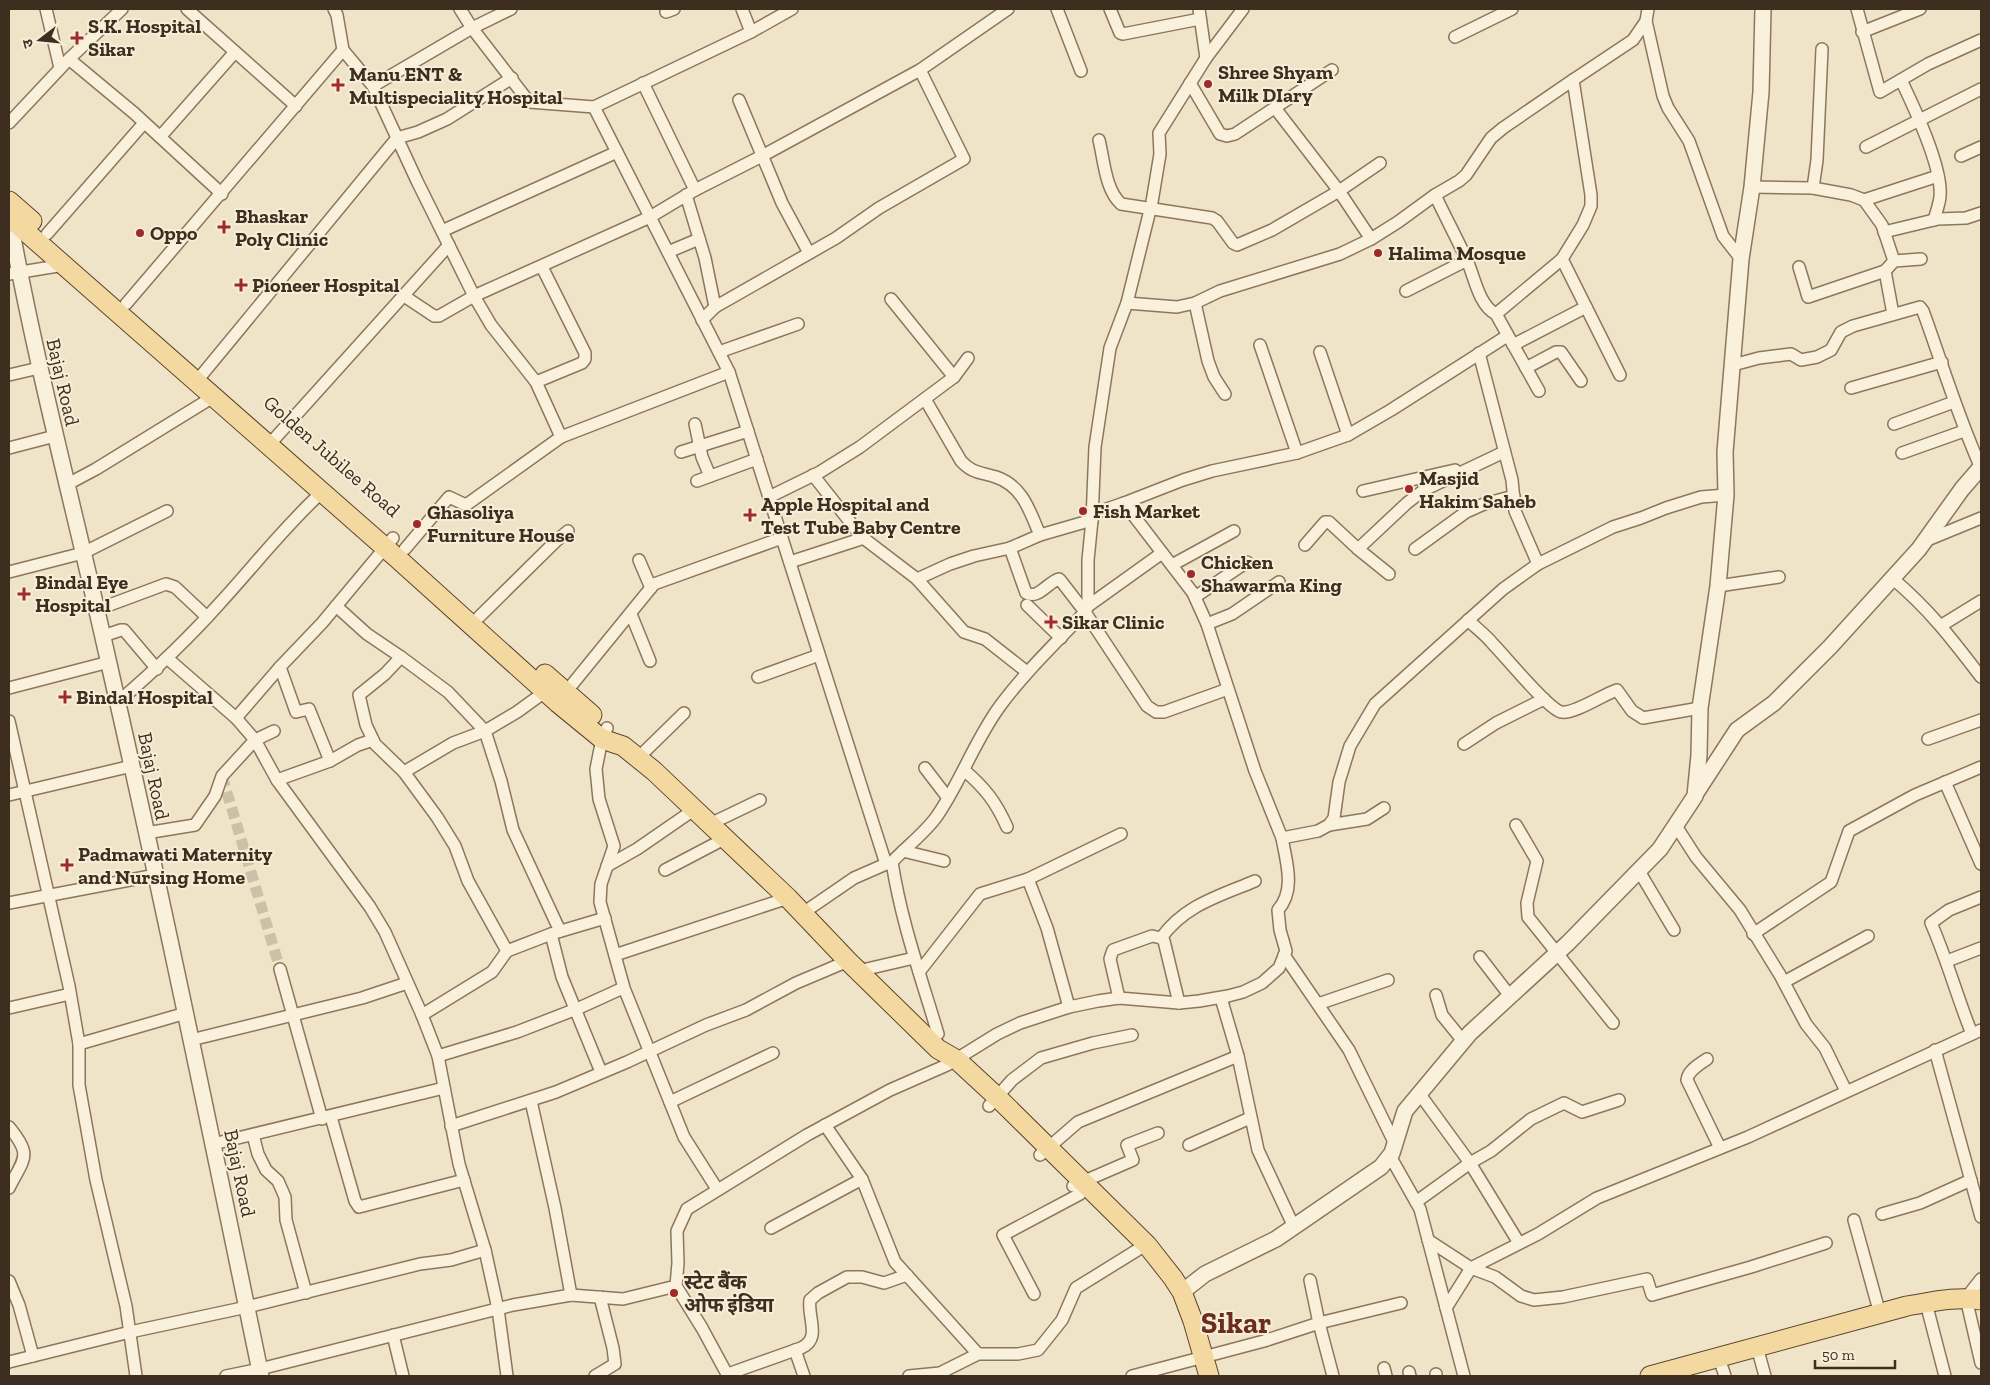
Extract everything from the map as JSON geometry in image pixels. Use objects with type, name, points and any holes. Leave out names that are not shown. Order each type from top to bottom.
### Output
[{"type":"main road","name":"Golden Jubilee Road","points":[[9,202],[126,304],[199,378],[566,692],[604,733]]},
{"type":"main road","points":[[9,217],[199,378],[213,397],[272,441],[321,493],[394,545],[546,691],[638,758],[726,838],[803,913],[853,966],[938,1041],[952,1062],[1139,1249],[1174,1278],[1182,1292],[1193,1321],[1209,1376]]},
{"type":"main road","points":[[1078,1188],[1147,1245],[1163,1267]]},
{"type":"main road","points":[[1650,1376],[1926,1303],[1949,1299],[1974,1299]]},
{"type":"street","points":[[46,9],[60,68]]},
{"type":"street","points":[[9,123],[60,68],[122,9]]},
{"type":"street","points":[[187,9],[296,106]]},
{"type":"street","points":[[348,9],[336,12],[343,50],[373,86],[474,296],[491,325],[536,382],[561,437]]},
{"type":"street","points":[[460,9],[472,28],[529,102],[594,107],[751,32],[792,9]]},
{"type":"street","points":[[373,86],[472,28],[511,9]]},
{"type":"street","points":[[742,9],[751,32]]},
{"type":"street","points":[[404,296],[434,316],[439,316],[474,296],[650,217],[690,192],[762,156],[920,70],[1008,9]]},
{"type":"street","points":[[1057,9],[1081,71]]},
{"type":"street","points":[[1110,9],[1122,34],[1199,14],[1206,58]]},
{"type":"street","points":[[1086,609],[1095,447],[1110,348],[1127,303],[1150,208],[1160,154],[1159,134],[1206,58],[1243,9]]},
{"type":"street","points":[[1455,38],[1512,9]]},
{"type":"street","points":[[1648,9],[1646,21],[1663,96],[1668,108],[1689,141],[1724,236],[1741,259]]},
{"type":"street","points":[[1695,796],[1699,755],[1700,708],[1718,586],[1726,495],[1725,452],[1741,259],[1752,187],[1761,92],[1763,9]]},
{"type":"street","points":[[1857,9],[1880,92],[1928,64],[1981,40]]},
{"type":"street","points":[[1862,32],[1920,9]]},
{"type":"street","points":[[1127,303],[1177,307],[1195,303],[1220,291],[1340,254],[1371,239],[1435,195],[1459,181],[1466,175],[1491,138],[1502,128],[1633,40],[1646,21]]},
{"type":"street","points":[[1813,188],[1817,160],[1822,49]]},
{"type":"street","points":[[126,304],[222,194],[343,50]]},
{"type":"street","points":[[160,137],[235,52]]},
{"type":"street","points":[[69,59],[160,137],[222,194]]},
{"type":"street","points":[[702,320],[716,307],[836,238],[879,208],[964,159],[920,70]]},
{"type":"street","points":[[1190,83],[1220,134],[1227,136],[1235,134],[1332,70]]},
{"type":"street","points":[[199,378],[397,138],[447,119],[512,78]]},
{"type":"street","points":[[1496,314],[1562,259],[1591,206],[1573,80]]},
{"type":"street","points":[[1901,80],[1920,120],[1938,176],[1940,197],[1934,220]]},
{"type":"street","points":[[643,83],[690,192],[699,239],[716,307]]},
{"type":"street","points":[[1866,147],[1981,89]]},
{"type":"street","points":[[739,100],[782,203],[809,254]]},
{"type":"street","points":[[594,107],[729,372],[819,655],[889,863],[938,1041]]},
{"type":"street","points":[[1275,108],[1339,191],[1371,239]]},
{"type":"street","points":[[47,234],[144,123]]},
{"type":"street","points":[[1099,140],[1110,188],[1114,198],[1121,204],[1212,218],[1237,245],[1272,230],[1339,191],[1380,163]]},
{"type":"street","points":[[1961,156],[1981,147]]},
{"type":"street","points":[[442,231],[617,152]]},
{"type":"street","points":[[1864,200],[1938,176]]},
{"type":"street","points":[[1752,187],[1813,188],[1851,195],[1864,200],[1882,225],[1894,261]]},
{"type":"street","points":[[1435,195],[1467,260],[1474,283],[1490,311],[1496,314],[1539,391]]},
{"type":"street","points":[[1884,232],[1934,220],[1981,215]]},
{"type":"street","name":"Bajaj Road","points":[[9,217],[14,274],[39,368],[118,702],[192,1040],[261,1373]]},
{"type":"street","points":[[668,252],[699,239]]},
{"type":"street","points":[[272,441],[449,245]]},
{"type":"street","points":[[1562,259],[1620,374]]},
{"type":"street","points":[[1799,267],[1808,296],[1885,271],[1894,261],[1921,259]]},
{"type":"street","points":[[1406,291],[1467,260]]},
{"type":"street","points":[[14,274],[64,265]]},
{"type":"street","points":[[536,382],[582,363],[585,359],[585,353],[542,267]]},
{"type":"street","points":[[1885,271],[1893,314]]},
{"type":"street","points":[[891,299],[954,377]]},
{"type":"street","points":[[1195,303],[1208,361],[1214,377],[1225,394]]},
{"type":"street","points":[[917,579],[950,564],[974,556],[1010,548],[1040,534],[1092,517],[1183,480],[1212,471],[1297,453],[1348,435],[1391,410],[1479,353],[1586,307]]},
{"type":"street","points":[[1182,1292],[1206,1274],[1276,1239],[1381,1166],[1392,1150],[1405,1111],[1463,1042],[1558,953],[1660,848],[1737,730],[1774,703],[1830,647],[1925,541],[1962,489],[1981,467],[1964,431],[1942,362],[1920,307],[1853,326],[1841,332],[1831,350],[1817,357],[1801,360],[1791,354],[1759,358],[1733,365]]},
{"type":"street","points":[[719,352],[798,324]]},
{"type":"street","points":[[1260,345],[1297,453]]},
{"type":"street","points":[[1320,352],[1348,435]]},
{"type":"street","points":[[1526,368],[1556,352],[1561,352],[1581,382]]},
{"type":"street","points":[[1479,353],[1514,496],[1516,517],[1538,564]]},
{"type":"street","points":[[769,497],[813,475],[860,447],[954,377],[968,358]]},
{"type":"street","points":[[1851,388],[1942,362]]},
{"type":"street","points":[[9,376],[39,368]]},
{"type":"street","points":[[236,718],[280,667],[394,545],[449,497],[466,505],[561,437],[729,372]]},
{"type":"street","points":[[66,484],[96,469],[213,397]]},
{"type":"street","points":[[925,399],[961,461],[968,469],[999,478],[1021,493],[1040,534]]},
{"type":"street","points":[[1894,424],[1954,402]]},
{"type":"street","points":[[695,424],[700,447],[710,476]]},
{"type":"street","points":[[682,452],[748,431]]},
{"type":"street","points":[[1902,452],[1964,431]]},
{"type":"street","points":[[9,448],[55,436]]},
{"type":"street","points":[[1358,549],[1424,490],[1504,452]]},
{"type":"street","points":[[697,481],[757,459]]},
{"type":"street","points":[[1363,491],[1441,472],[1467,468]]},
{"type":"street","points":[[813,475],[864,538],[917,579],[964,632],[985,639],[1027,672]]},
{"type":"street","points":[[118,702],[157,669],[207,617],[294,518],[321,493]]},
{"type":"street","points":[[1282,838],[1318,831],[1329,824],[1334,818],[1339,782],[1350,746],[1375,704],[1503,589],[1538,564],[1613,527],[1701,497],[1726,495]]},
{"type":"street","points":[[1415,549],[1466,512],[1484,504],[1514,496]]},
{"type":"street","points":[[907,1275],[884,1283],[862,1277],[848,1277],[818,1293],[810,1300],[809,1306],[813,1335],[812,1340],[806,1346],[728,1375],[676,1286],[678,1263],[677,1231],[687,1210],[717,1189],[825,1125],[890,1090],[952,1062],[970,1049],[1020,1023],[1069,1006],[1119,998],[1179,1003],[1221,998],[1243,992],[1262,983],[1279,968],[1286,951],[1280,930],[1278,910],[1284,903],[1289,879],[1282,838],[1258,778],[1207,624],[1195,597],[1124,504]]},
{"type":"street","points":[[9,572],[83,553],[167,511]]},
{"type":"street","points":[[1925,541],[1981,518]]},
{"type":"street","points":[[1305,545],[1327,522],[1389,574]]},
{"type":"street","points":[[479,617],[568,531]]},
{"type":"street","points":[[1172,565],[1234,531]]},
{"type":"street","points":[[566,692],[654,584],[782,538]]},
{"type":"street","points":[[790,562],[864,538]]},
{"type":"street","points":[[1010,548],[1026,593],[1035,595],[1059,579],[1086,609],[1147,706],[1156,712],[1164,712],[1228,689]]},
{"type":"street","points":[[803,913],[854,878],[889,863],[936,818],[964,770],[977,741],[1000,706],[1027,672],[1061,638],[1086,609],[1162,554]]},
{"type":"street","points":[[640,560],[651,588]]},
{"type":"street","points":[[1195,597],[1247,562]]},
{"type":"street","points":[[1718,586],[1779,577]]},
{"type":"street","points":[[1892,578],[1942,625],[1981,677]]},
{"type":"street","points":[[1207,624],[1232,614],[1279,582]]},
{"type":"street","points":[[96,610],[166,584],[175,587],[207,617]]},
{"type":"street","points":[[1942,625],[1981,601]]},
{"type":"street","points":[[1027,605],[1061,638]]},
{"type":"street","points":[[336,606],[367,634],[448,692],[485,731],[502,781],[513,830],[555,932],[562,977],[601,1072]]},
{"type":"street","points":[[630,614],[650,661]]},
{"type":"street","points":[[1468,620],[1494,644],[1504,658],[1544,699],[1561,712],[1572,711],[1617,690],[1632,711],[1643,718],[1700,708]]},
{"type":"street","points":[[103,636],[124,630],[157,669]]},
{"type":"street","points":[[758,678],[819,655]]},
{"type":"street","points":[[401,657],[385,674],[359,695],[366,725],[373,740],[404,772],[437,817],[455,846],[468,881],[507,951]]},
{"type":"street","points":[[167,658],[236,718],[255,740],[277,780],[370,907],[385,932],[438,1056],[451,1126],[464,1180],[485,1250],[498,1309],[507,1376]]},
{"type":"street","points":[[9,688],[109,662]]},
{"type":"street","points":[[280,667],[296,712],[309,709],[330,761]]},
{"type":"street","points":[[404,772],[453,743],[485,731],[517,712],[546,691]]},
{"type":"street","points":[[1464,744],[1496,723],[1544,699]]},
{"type":"street","points":[[638,758],[684,713]]},
{"type":"street","points":[[1928,739],[1981,720]]},
{"type":"street","points":[[9,721],[70,994],[79,1044],[79,1085],[96,1180],[126,1306],[136,1376]]},
{"type":"street","points":[[146,833],[195,825],[215,796],[222,776],[255,740],[274,731]]},
{"type":"street","points":[[604,733],[596,769],[599,800],[614,846],[601,884],[600,902],[623,988],[684,1137],[717,1189]]},
{"type":"street","points":[[277,780],[330,761],[358,744],[373,740]]},
{"type":"street","points":[[9,795],[132,766]]},
{"type":"street","points":[[1753,934],[1831,882],[1849,832],[1915,795],[1981,767]]},
{"type":"street","points":[[924,768],[948,798]]},
{"type":"street","points":[[964,770],[981,784],[997,804],[1007,827]]},
{"type":"street","points":[[1944,782],[1981,864]]},
{"type":"street","points":[[710,824],[760,800]]},
{"type":"street","points":[[1329,824],[1368,819],[1384,808]]},
{"type":"street","points":[[607,866],[637,849],[695,809]]},
{"type":"street","points":[[1516,825],[1537,861],[1527,903],[1528,917],[1613,1023]]},
{"type":"street","points":[[1676,826],[1696,857],[1740,910],[1784,982],[1806,1024],[1825,1048],[1846,1091]]},
{"type":"street","points":[[919,972],[976,897],[985,892],[1028,879],[1121,834]]},
{"type":"street","points":[[665,870],[726,838]]},
{"type":"street","points":[[903,851],[944,861]]},
{"type":"street","points":[[1638,871],[1674,930]]},
{"type":"street","points":[[9,903],[156,875]]},
{"type":"street","points":[[1028,879],[1047,928],[1069,1006]]},
{"type":"street","points":[[1160,938],[1171,924],[1186,911],[1256,881]]},
{"type":"street","points":[[1446,1308],[1471,1268],[1597,1198],[1720,1148],[1977,1032],[1955,990],[1947,961],[1931,923],[1949,910],[1981,897]]},
{"type":"street","points":[[614,955],[788,898]]},
{"type":"street","points":[[422,1015],[492,972],[507,951],[555,932],[605,918]]},
{"type":"street","points":[[1119,998],[1110,959],[1113,950],[1152,936],[1164,941],[1179,1003]]},
{"type":"street","points":[[1784,982],[1868,936]]},
{"type":"street","points":[[1947,961],[1981,948]]},
{"type":"street","points":[[1284,955],[1358,1065],[1392,1150],[1420,1209],[1464,1376]]},
{"type":"street","points":[[1480,957],[1510,996]]},
{"type":"street","points":[[451,1126],[531,1101],[601,1072],[706,1025],[746,1010],[796,983],[853,966],[914,958]]},
{"type":"street","points":[[280,969],[327,1118],[355,1200],[360,1207],[464,1180]]},
{"type":"street","points":[[1318,1004],[1388,980]]},
{"type":"street","points":[[192,1040],[362,998],[408,983]]},
{"type":"street","points":[[438,1056],[517,1032],[623,988]]},
{"type":"street","points":[[9,1008],[70,994]]},
{"type":"street","points":[[1436,995],[1442,1015],[1463,1042]]},
{"type":"street","points":[[1221,998],[1238,1056],[1258,1150],[1294,1227]]},
{"type":"street","points":[[79,1044],[186,1013]]},
{"type":"street","points":[[993,1101],[1012,1080],[1041,1058],[1093,1043],[1132,1035]]},
{"type":"street","points":[[1935,1050],[1981,1217]]},
{"type":"street","points":[[670,1102],[773,1053]]},
{"type":"street","points":[[1044,1152],[1078,1122],[1238,1056]]},
{"type":"street","points":[[1707,1058],[1690,1072],[1687,1080],[1720,1148]]},
{"type":"street","points":[[213,1144],[327,1118],[444,1088]]},
{"type":"street","points":[[1420,1093],[1470,1163],[1519,1243]]},
{"type":"street","points":[[1416,1202],[1470,1163],[1491,1151],[1531,1119],[1558,1105],[1564,1103],[1582,1112],[1620,1100]]},
{"type":"street","points":[[531,1101],[556,1208],[571,1295]]},
{"type":"street","points":[[1189,1145],[1250,1118]]},
{"type":"street","points":[[825,1125],[862,1179],[895,1262],[978,1354]]},
{"type":"street","points":[[9,1127],[23,1146],[24,1154],[9,1188]]},
{"type":"street","points":[[1034,1294],[1003,1235],[1078,1188],[1133,1160],[1127,1145],[1158,1133]]},
{"type":"street","points":[[253,1135],[266,1170],[278,1181],[285,1197],[286,1220],[306,1293]]},
{"type":"street","points":[[771,1228],[862,1179]]},
{"type":"street","points":[[1882,1214],[1920,1204],[1971,1180]]},
{"type":"street","points":[[1854,1220],[1880,1314]]},
{"type":"street","points":[[1428,1240],[1471,1268],[1495,1278],[1521,1296],[1534,1300],[1564,1297],[1647,1279],[1652,1295],[1751,1267],[1826,1242]]},
{"type":"street","points":[[909,1376],[940,1373],[978,1354],[1018,1354],[1038,1350],[1062,1320],[1076,1288],[1139,1249]]},
{"type":"street","points":[[9,1362],[130,1332],[306,1293],[420,1264],[451,1260],[485,1250]]},
{"type":"street","points":[[1310,1280],[1333,1376]]},
{"type":"street","points":[[1981,1280],[1974,1299],[1981,1363]]},
{"type":"street","points":[[9,1281],[19,1305],[34,1356]]},
{"type":"street","points":[[226,1376],[261,1373],[393,1335],[498,1309],[571,1295],[623,1298],[676,1286]]},
{"type":"street","points":[[595,1376],[615,1364],[613,1348],[600,1297]]},
{"type":"street","points":[[1132,1376],[1264,1341],[1319,1323],[1401,1303]]},
{"type":"street","points":[[1926,1303],[1945,1376]]},
{"type":"street","points":[[393,1335],[403,1376]]},
{"type":"street","points":[[1757,1347],[1765,1376]]},
{"type":"street","points":[[795,1350],[804,1376]]},
{"type":"street","points":[[1719,1358],[1724,1376]]},
{"type":"tunnel","points":[[222,776],[280,969]]},
{"type":"place","name":"S.K. Hospital Sikar","points":[[77,38]]},
{"type":"place","name":"Shree Shyam Milk DIary","points":[[1208,84]]},
{"type":"place","name":"Manu ENT & Multispeciality Hospital","points":[[338,85]]},
{"type":"place","name":"Bhaskar Poly Clinic","points":[[224,227]]},
{"type":"place","name":"Oppo","points":[[140,233]]},
{"type":"place","name":"Halima Mosque","points":[[1378,253]]},
{"type":"place","name":"Pioneer Hospital","points":[[241,285]]},
{"type":"place","name":"Masjid Hakim Saheb","points":[[1409,489]]},
{"type":"place","name":"Fish Market","points":[[1083,511]]},
{"type":"place","name":"Apple Hospital and Test Tube Baby Centre","points":[[750,515]]},
{"type":"place","name":"Ghasoliya Furniture House","points":[[417,524]]},
{"type":"place","name":"Chicken Shawarma King","points":[[1191,574]]},
{"type":"place","name":"Bindal Eye Hospital","points":[[24,594]]},
{"type":"place","name":"Sikar Clinic","points":[[1051,622]]},
{"type":"place","name":"Bindal Hospital","points":[[65,697]]},
{"type":"place","name":"Padmawati Maternity and Nursing Home","points":[[67,865]]},
{"type":"place","name":"स्टेट बेैंक ओफ इंडिया","points":[[674,1293]]},
{"type":"district","name":"Sikar","points":[[1236,1323]]}]
